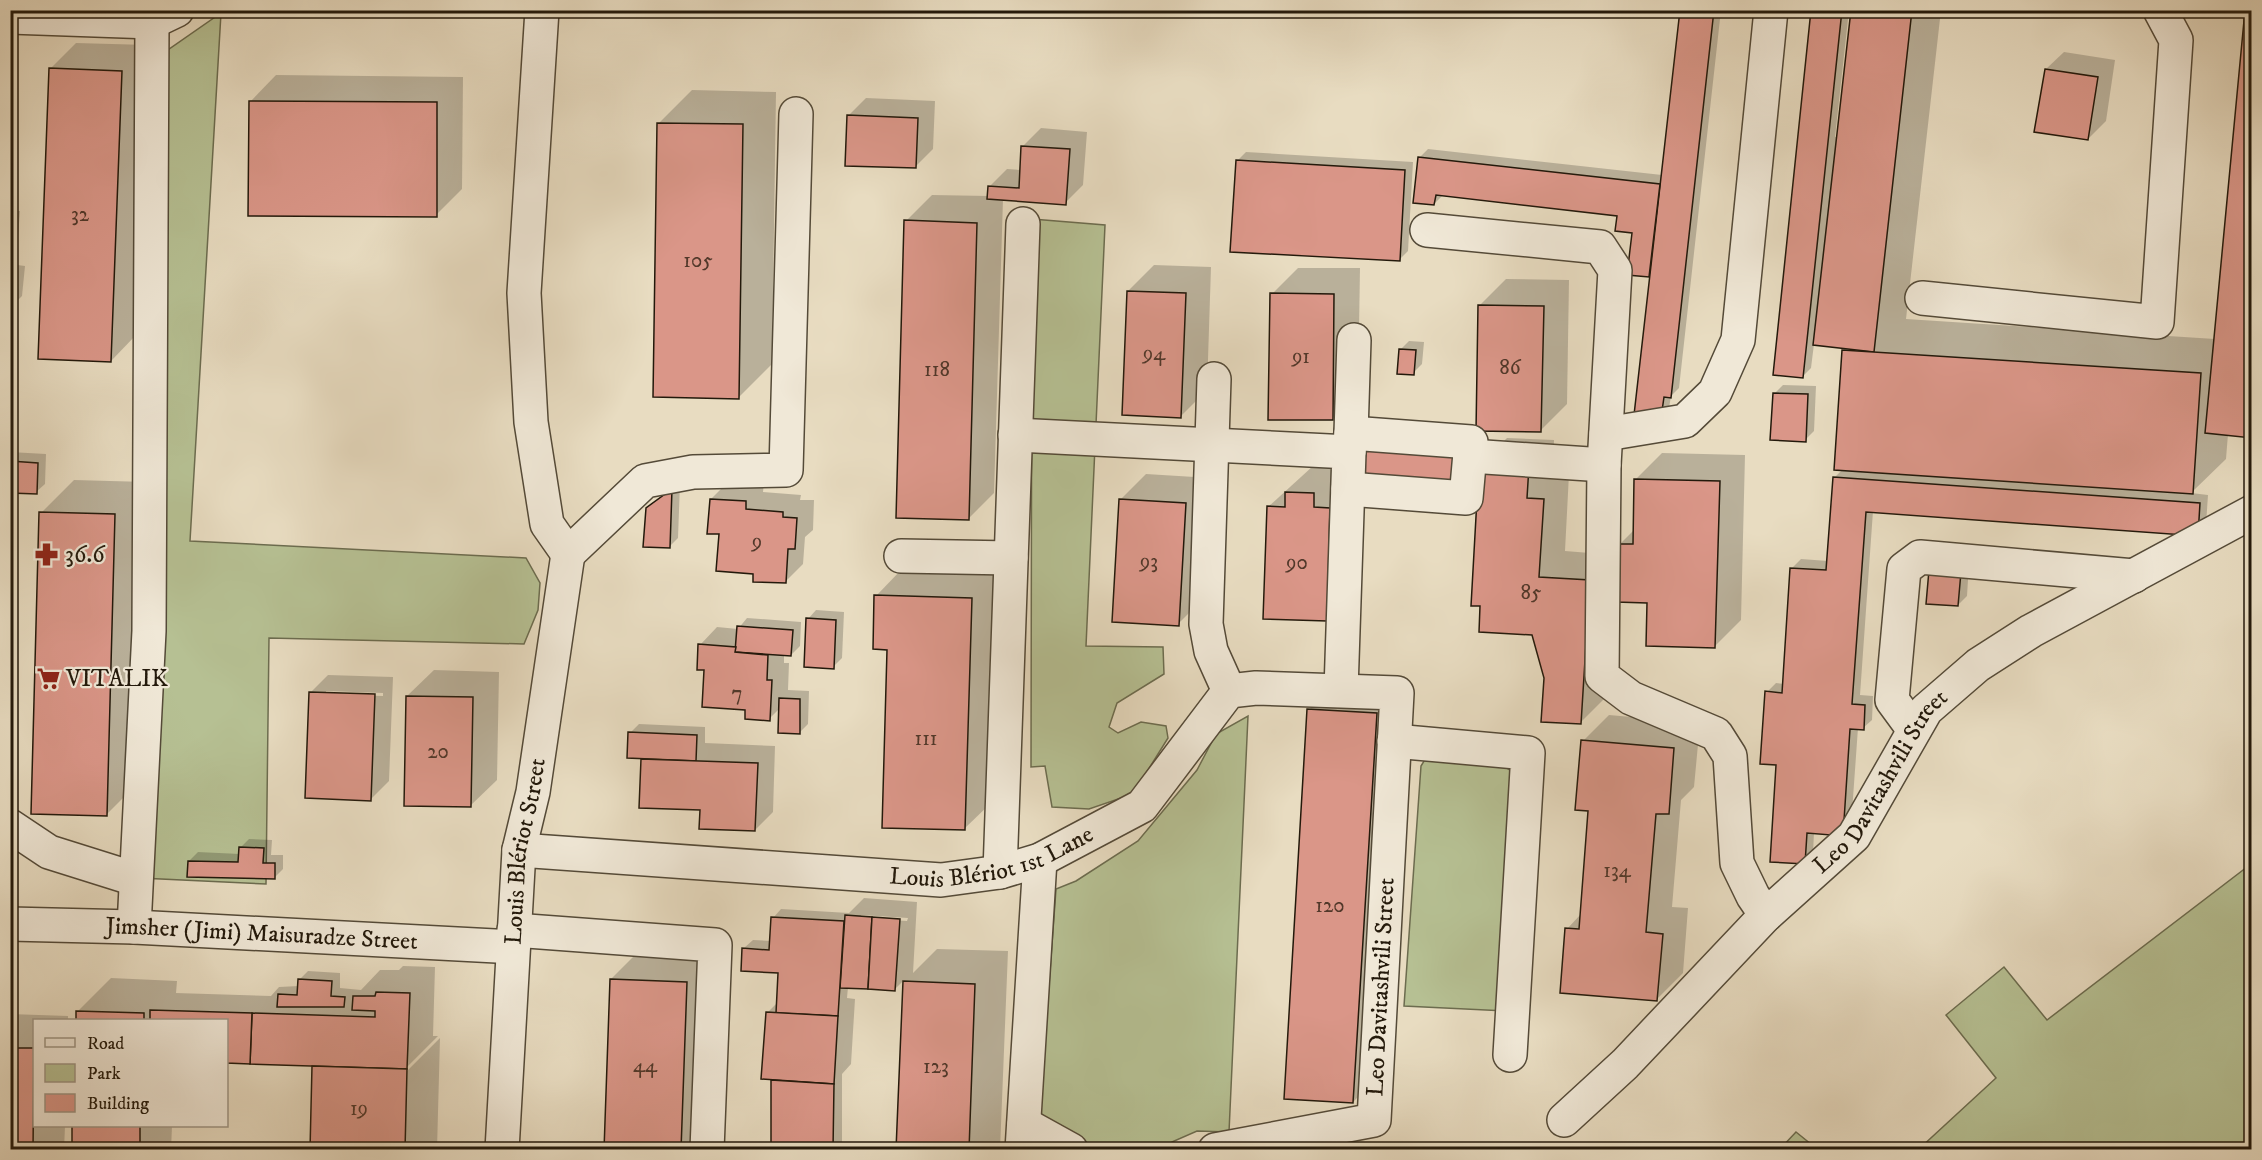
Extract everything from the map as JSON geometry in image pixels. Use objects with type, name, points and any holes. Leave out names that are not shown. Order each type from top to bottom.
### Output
[{"type":"street","points":[[542,10],[524,293],[531,422],[547,524],[568,554],[645,481],[693,472],[786,470],[796,114]]},
{"type":"street","points":[[1470,456],[1605,449],[1685,420],[1715,392],[1738,340],[1771,10]]},
{"type":"street","points":[[1922,298],[2157,322],[2176,40],[2160,10]]},
{"type":"street","points":[[10,17],[165,16],[148,631],[134,927]]},
{"type":"street","points":[[1000,872],[1023,224]]},
{"type":"street","points":[[1427,230],[1600,247],[1615,270],[1605,449],[1602,676],[1630,698],[1716,734],[1730,756],[1737,863],[1753,896],[1766,915]]},
{"type":"street","points":[[1214,380],[1206,624],[1211,651],[1229,691],[1256,688],[1341,690],[1354,340]]},
{"type":"street","points":[[1015,435],[1211,445],[1471,442],[1466,498],[1348,489]]},
{"type":"street","name":"Leo Davitashvili Street","points":[[1564,1120],[1625,1064],[1766,915],[1854,836],[1926,710],[1978,665],[2031,631],[2252,512]]},
{"type":"street","name":"Louis Blériot Street","points":[[502,1149],[519,850],[533,792],[568,554]]},
{"type":"street","points":[[901,556],[1011,558]]},
{"type":"street","points":[[1914,730],[1892,700],[1904,570],[1920,557],[2134,576]]},
{"type":"street","name":"Leo Davitashvili Street","points":[[1215,1149],[1374,1120],[1397,693],[1341,690]]},
{"type":"street","name":"Louis Blériot 1st Lane","points":[[519,850],[941,880],[1000,872],[1040,860],[1142,806],[1229,691]]},
{"type":"street","points":[[1394,741],[1528,753],[1510,1055]]},
{"type":"street","points":[[10,826],[49,852],[135,879]]},
{"type":"street","points":[[1040,860],[1023,1137],[1071,1149]]},
{"type":"street","name":"Jimsher (Jimi) Maisuradze Street","points":[[10,924],[715,945],[707,1149]]},
{"type":"green space","points":[[221,13],[190,541],[526,558],[540,583],[538,610],[524,644],[269,638],[266,884],[140,878],[165,52]]},
{"type":"green space","points":[[1032,219],[1105,225],[1086,646],[1163,647],[1164,674],[1117,703],[1109,727],[1118,733],[1141,722],[1166,726],[1168,738],[1133,794],[1089,809],[1052,807],[1045,766],[1031,767]]},
{"type":"green space","points":[[1248,716],[1229,1132],[1197,1131],[1156,1149],[1037,1150],[1056,889],[1076,881],[1138,841],[1197,770],[1216,734]]},
{"type":"green space","points":[[1429,753],[1496,761],[1510,770],[1517,790],[1506,1011],[1404,1006],[1421,766]]},
{"type":"green space","points":[[2251,864],[2251,1149],[1919,1149],[1996,1078],[1946,1015],[2004,967],[2047,1020]]},
{"type":"green space","points":[[1796,1132],[1817,1149],[1780,1149]]},
{"type":"building","points":[[1680,10],[1714,10],[1671,398],[1664,397],[1661,418],[1634,415]]},
{"type":"building","points":[[1811,10],[1842,10],[1803,378],[1773,375]]},
{"type":"building","points":[[1851,10],[1912,10],[1874,352],[1813,345]]},
{"type":"building","points":[[2245,10],[2252,10],[2252,438],[2205,433]]},
{"type":"building","points":[[49,68],[122,71],[111,362],[38,359]]},
{"type":"building","points":[[2045,69],[2098,77],[2088,140],[2034,132]]},
{"type":"building","points":[[249,101],[437,102],[437,217],[248,216]]},
{"type":"building","points":[[847,115],[918,118],[916,168],[845,166]]},
{"type":"building","points":[[657,123],[743,124],[739,399],[653,397]]},
{"type":"building","points":[[1021,146],[1070,149],[1066,205],[987,199],[988,186],[1019,188]]},
{"type":"building","points":[[1418,157],[1660,184],[1649,277],[1627,275],[1632,233],[1615,231],[1617,216],[1436,195],[1434,205],[1413,203]]},
{"type":"building","points":[[1236,160],[1405,170],[1400,261],[1230,252]]},
{"type":"building","points":[[904,220],[977,223],[969,520],[896,518]]},
{"type":"building","points":[[10,273],[17,274],[14,306],[10,306]]},
{"type":"building","points":[[1127,291],[1186,293],[1181,418],[1122,415]]},
{"type":"building","points":[[1270,293],[1334,294],[1333,420],[1268,420]]},
{"type":"building","points":[[1478,305],[1544,306],[1541,432],[1476,431]]},
{"type":"building","points":[[1399,349],[1416,350],[1414,375],[1397,374]]},
{"type":"building","points":[[1842,350],[2201,373],[2193,494],[1834,470]]},
{"type":"building","points":[[1773,393],[1808,394],[1806,442],[1770,440]]},
{"type":"building","points":[[1364,446],[1459,447],[1459,483],[1364,482]]},
{"type":"building","points":[[10,461],[38,463],[37,494],[10,493]]},
{"type":"building","points":[[1479,463],[1529,466],[1527,498],[1544,499],[1539,577],[1590,580],[1581,724],[1541,722],[1544,678],[1532,635],[1479,632],[1480,606],[1471,606]]},
{"type":"building","points":[[1833,477],[2200,503],[2198,536],[1866,512],[1852,704],[1865,705],[1864,730],[1850,729],[1843,836],[1807,833],[1805,864],[1770,862],[1776,765],[1760,764],[1765,691],[1782,693],[1790,568],[1826,570]]},
{"type":"building","points":[[1634,479],[1720,481],[1715,648],[1646,646],[1647,603],[1616,602],[1617,544],[1633,544]]},
{"type":"building","points":[[672,489],[670,548],[643,547],[646,508]]},
{"type":"building","points":[[1285,492],[1314,493],[1314,507],[1330,508],[1327,621],[1263,619],[1267,506],[1285,507]]},
{"type":"building","points":[[710,499],[746,501],[746,509],[783,512],[783,517],[797,518],[795,549],[788,549],[786,583],[753,582],[753,574],[716,571],[719,534],[707,534]]},
{"type":"building","points":[[1119,499],[1186,503],[1179,626],[1112,622]]},
{"type":"building","points":[[39,512],[115,514],[107,816],[31,814]]},
{"type":"building","points":[[1929,570],[1961,572],[1958,606],[1926,604]]},
{"type":"building","points":[[874,595],[972,598],[965,830],[882,828],[887,650],[873,649]]},
{"type":"building","points":[[806,618],[836,620],[834,669],[804,667]]},
{"type":"building","points":[[737,626],[793,630],[791,656],[735,652]]},
{"type":"building","points":[[698,644],[736,647],[735,652],[768,655],[767,680],[772,680],[770,721],[745,719],[745,710],[702,707],[704,670],[697,670]]},
{"type":"building","points":[[309,692],[375,694],[371,801],[305,798]]},
{"type":"building","points":[[406,696],[473,697],[471,807],[404,806]]},
{"type":"building","points":[[779,698],[800,699],[800,734],[778,733]]},
{"type":"building","points":[[1307,709],[1377,713],[1353,1103],[1284,1099]]},
{"type":"building","points":[[628,732],[697,735],[696,761],[627,758]]},
{"type":"building","points":[[1581,740],[1674,748],[1669,814],[1656,814],[1646,932],[1663,934],[1657,1001],[1560,993],[1565,928],[1579,929],[1588,811],[1575,810]]},
{"type":"building","points":[[641,759],[758,763],[755,831],[699,829],[700,810],[639,808]]},
{"type":"building","points":[[239,847],[264,848],[263,863],[275,863],[275,879],[187,877],[188,861],[238,862]]},
{"type":"building","points":[[845,915],[872,917],[868,989],[840,988]]},
{"type":"building","points":[[771,917],[844,921],[838,1016],[776,1013],[778,973],[741,971],[742,948],[769,950]]},
{"type":"building","points":[[872,917],[900,919],[895,991],[868,989]]},
{"type":"building","points":[[298,979],[332,981],[331,996],[345,997],[344,1007],[277,1007],[278,994],[297,995]]},
{"type":"building","points":[[610,979],[687,982],[681,1150],[604,1150]]},
{"type":"building","points":[[903,981],[975,984],[969,1150],[896,1150]]},
{"type":"building","points":[[376,992],[410,993],[407,1069],[250,1064],[252,1013],[375,1017],[375,1011],[352,1010],[353,996],[375,996]]},
{"type":"building","points":[[150,1010],[252,1013],[250,1064],[228,1063],[228,1019],[150,1019]]},
{"type":"building","points":[[76,1011],[144,1013],[144,1019],[76,1019]]},
{"type":"building","points":[[766,1012],[838,1016],[834,1084],[761,1079]]},
{"type":"building","points":[[10,1048],[33,1048],[33,1150],[10,1150]]},
{"type":"building","points":[[312,1066],[407,1069],[405,1150],[310,1150]]},
{"type":"building","points":[[771,1080],[834,1084],[833,1150],[771,1150]]},
{"type":"building","points":[[72,1127],[140,1127],[140,1150],[72,1150]]},
{"type":"place","name":"36.6","points":[[47,555]]},
{"type":"place","name":"VITALIK","points":[[48,679]]}]
